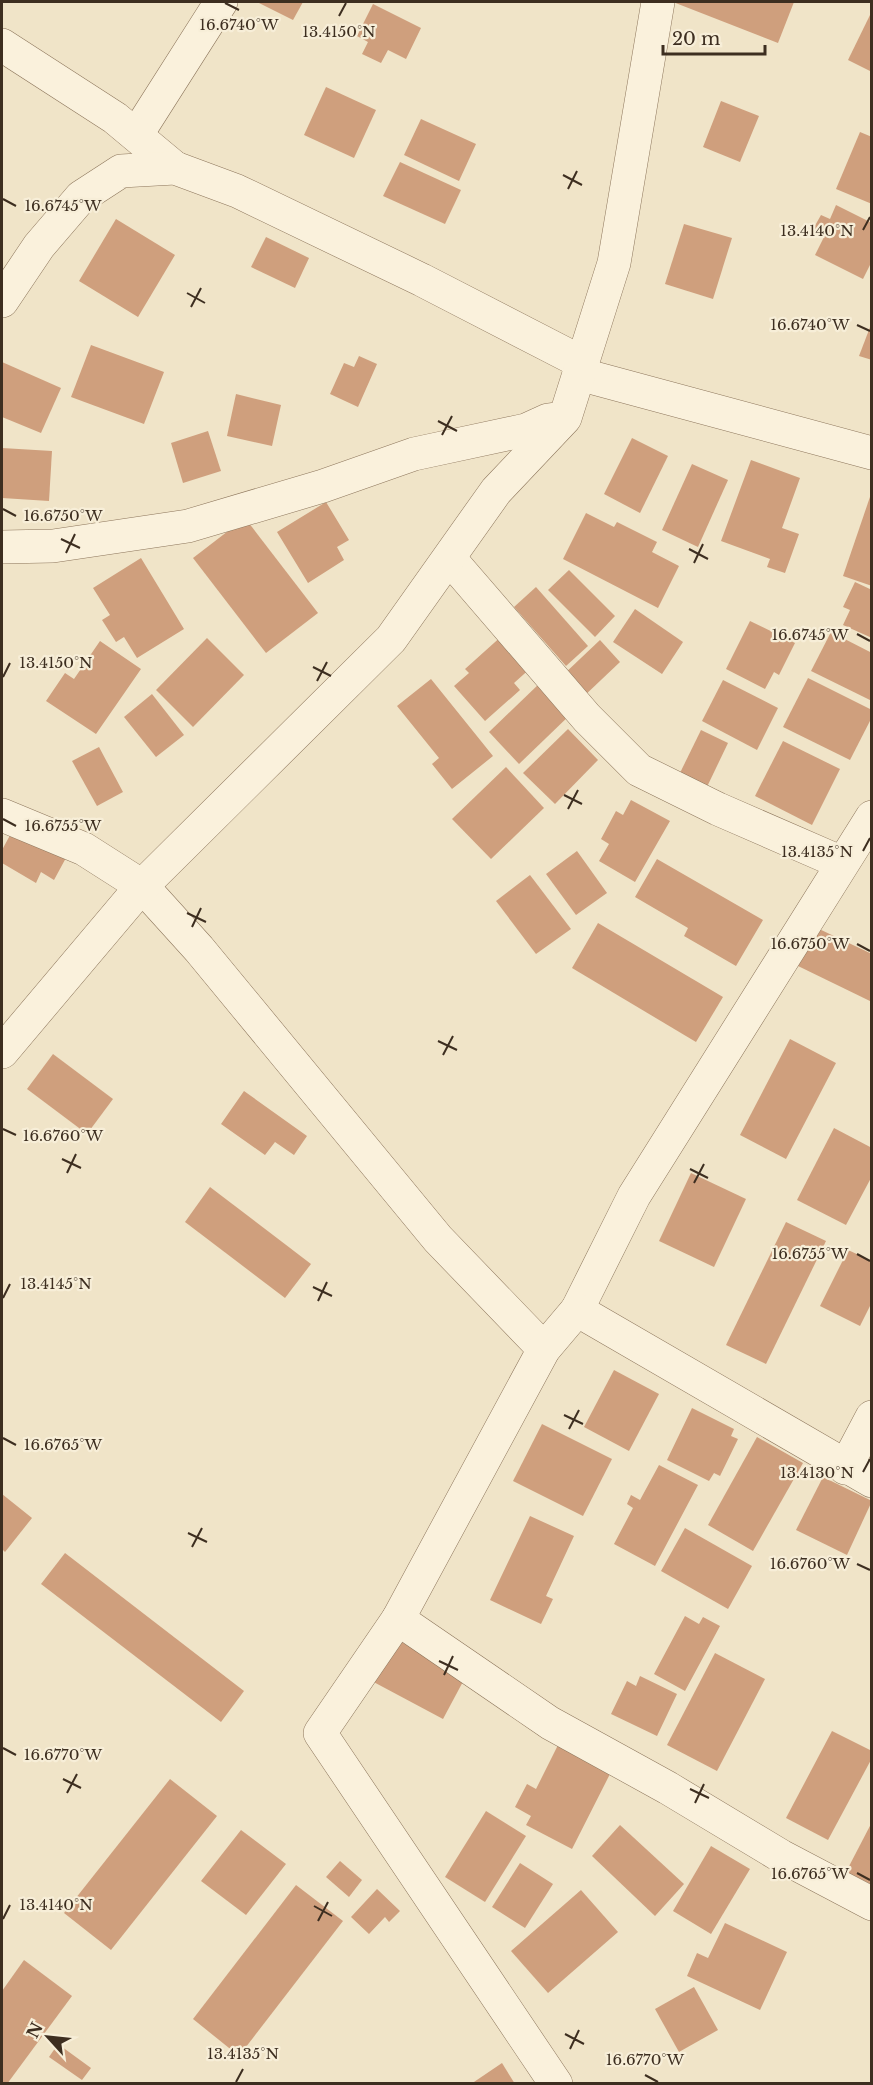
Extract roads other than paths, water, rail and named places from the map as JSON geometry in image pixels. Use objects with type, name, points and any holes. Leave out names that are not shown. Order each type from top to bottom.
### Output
[{"type":"street","points":[[137,134],[221,2]]},
{"type":"street","points":[[2,1052],[142,886],[391,639],[450,559],[496,491],[565,418],[614,263],[658,2]]},
{"type":"street","points":[[2,45],[137,134],[175,168],[237,191],[422,280],[581,369],[872,453]]},
{"type":"street","points":[[2,301],[39,246],[81,197],[121,171],[175,168]]},
{"type":"street","points":[[2,547],[53,546],[188,526],[323,486],[414,454],[526,430],[548,420],[565,418]]},
{"type":"street","points":[[450,559],[587,718],[639,770],[718,809],[842,863]]},
{"type":"street","points":[[2,815],[84,849],[142,886],[200,949],[438,1239],[544,1348]]},
{"type":"street","points":[[556,2084],[320,1733],[398,1619],[544,1348],[577,1310],[634,1196],[872,817]]},
{"type":"street","points":[[577,1310],[858,1475],[872,1417]]},
{"type":"street","points":[[398,1619],[550,1723],[668,1788],[781,1856],[872,1904]]}]
